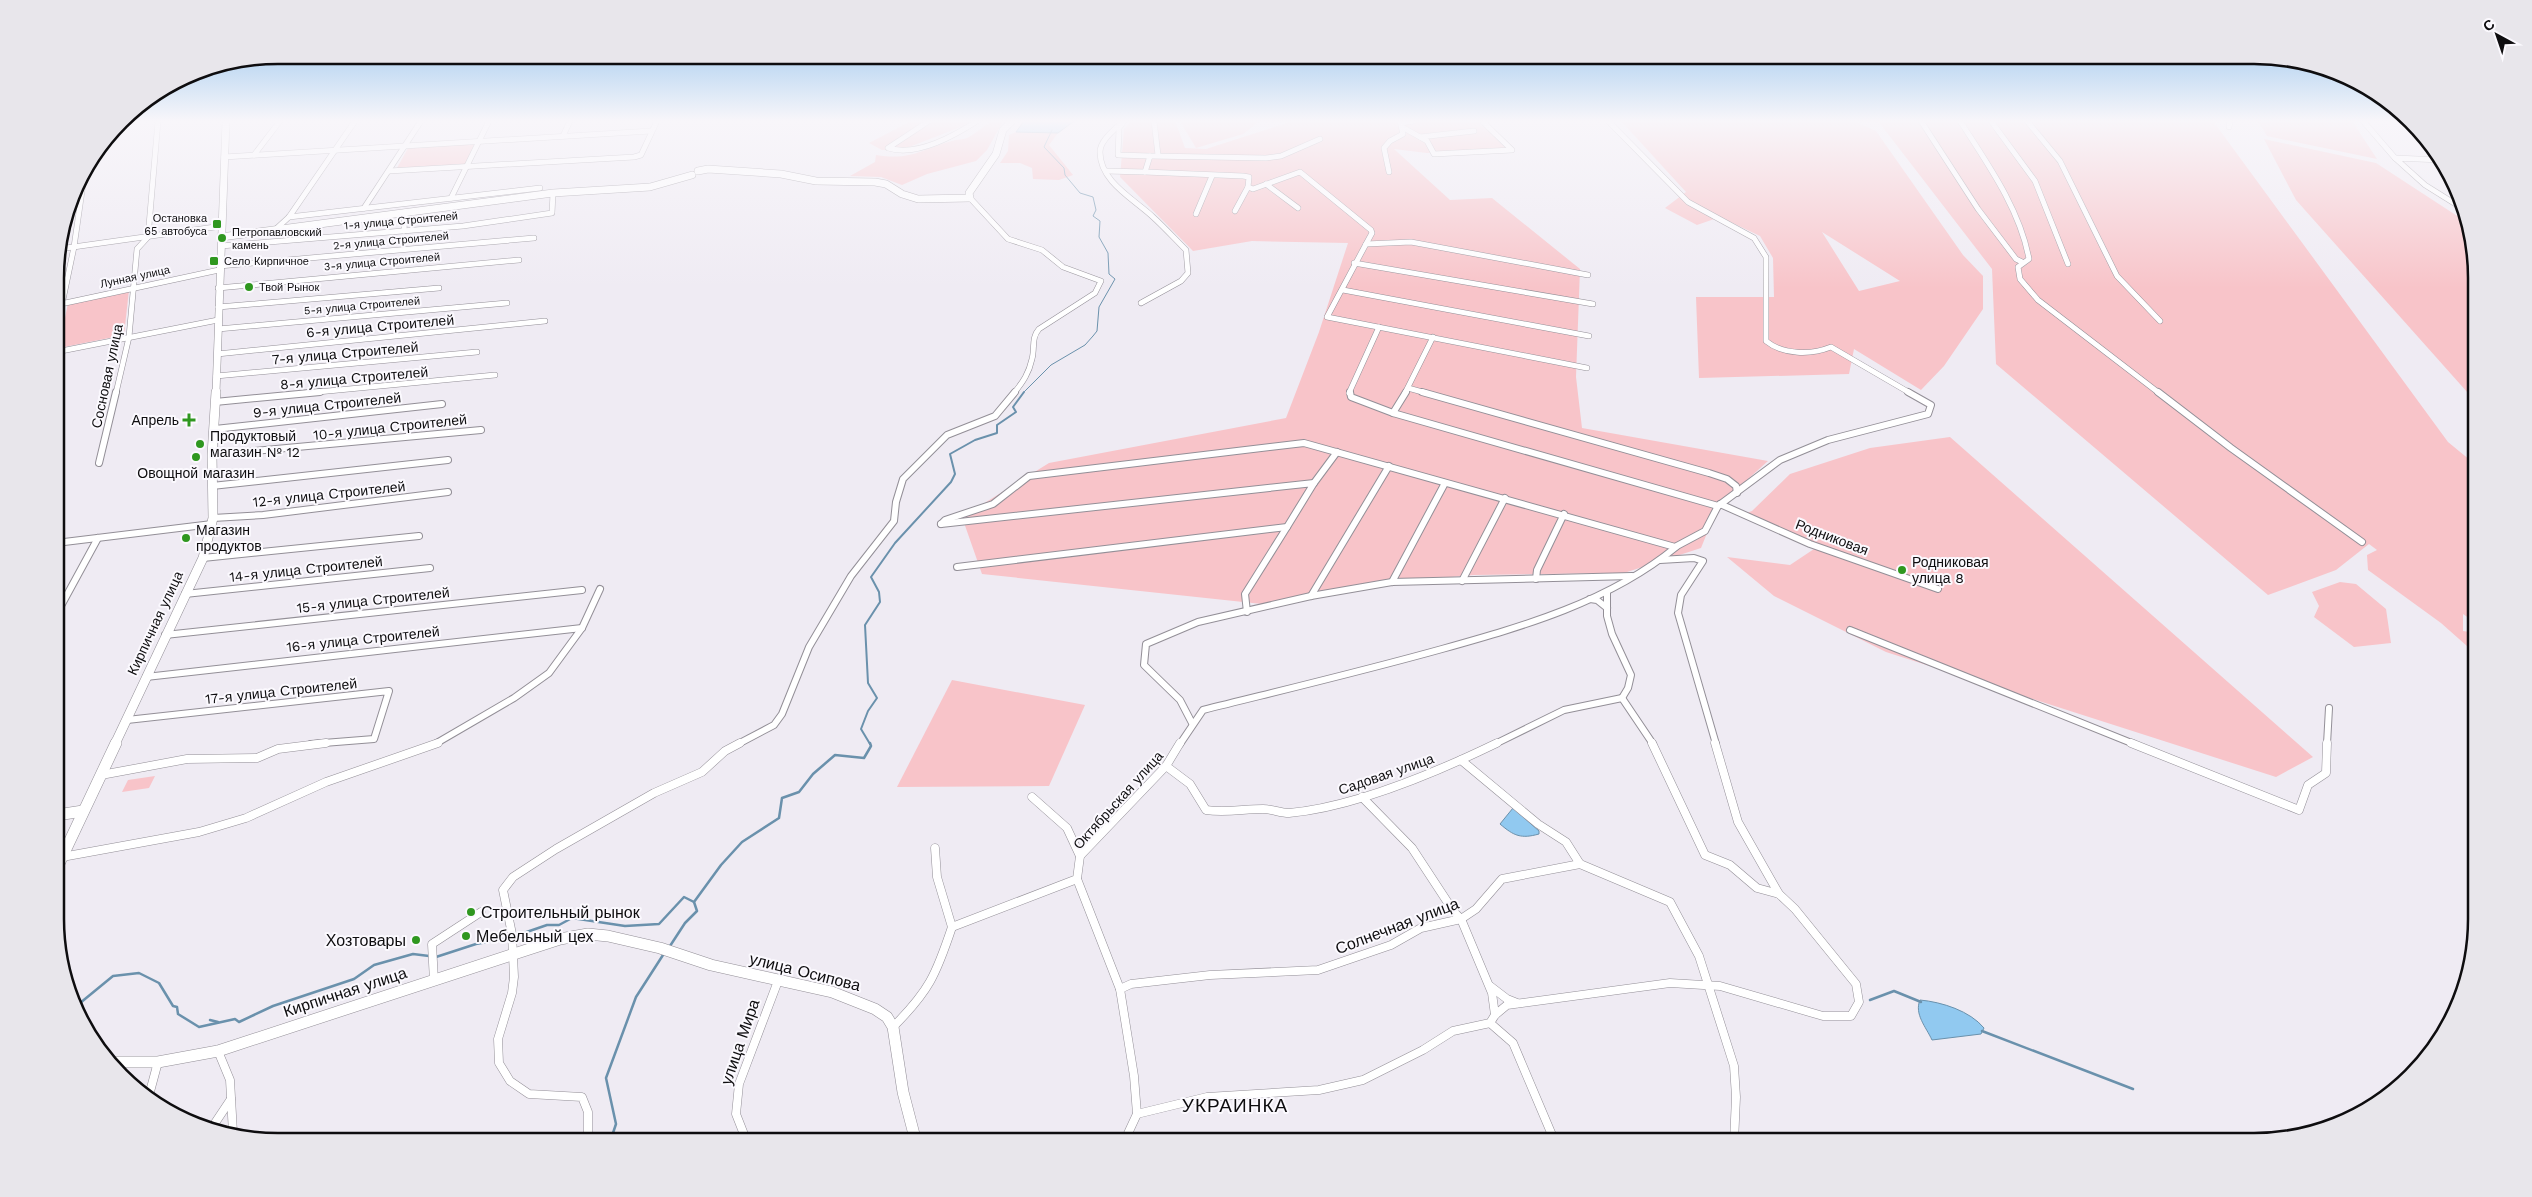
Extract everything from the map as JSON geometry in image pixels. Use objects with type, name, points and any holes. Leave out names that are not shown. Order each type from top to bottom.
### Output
[{"type":"main road","name":"Кирпичная улица","points":[[64,853],[202,558],[212,521],[212,455],[215,429],[218,288],[223,177]]},
{"type":"main road","name":"1-я улица Строителей","points":[[221,237],[277,228],[553,193],[650,186],[682,177]]},
{"type":"main road","name":"1-я улица Строителей","points":[[797,177],[814,180],[861,180],[882,184],[900,191],[902,194],[918,199],[970,197]]},
{"type":"main road","points":[[970,197],[982,177]]},
{"type":"main road","name":"Кирпичная улица","points":[[119,1062],[158,1062],[218,1051],[560,939],[588,934]]},
{"type":"main road","name":"улица Осипова","points":[[588,934],[660,948],[712,965],[814,988],[856,1000],[887,1017],[893,1027]]},
{"type":"main road","points":[[893,1027],[903,1092],[914,1133]]},
{"type":"street","points":[[148,237],[153,177]]},
{"type":"street","points":[[277,228],[289,217],[316,177]]},
{"type":"street","points":[[364,208],[384,177]]},
{"type":"street","points":[[451,198],[463,177]]},
{"type":"street","points":[[1111,177],[1123,193],[1152,216],[1186,250],[1188,273],[1181,281],[1141,303]]},
{"type":"street","points":[[1196,214],[1212,177]]},
{"type":"street","points":[[1235,211],[1248,188],[1249,177],[1244,177]]},
{"type":"street","points":[[1248,188],[1253,189],[1286,177]]},
{"type":"street","points":[[1306,177],[1371,230],[1372,233],[1354,263],[1343,290],[1327,317],[1587,368]]},
{"type":"street","points":[[1663,177],[1688,202],[1754,238],[1766,258],[1766,341],[1768,344],[1778,348],[1805,352],[1818,352],[1831,347],[1931,404],[1928,414],[1828,440],[1780,460],[1719,505]]},
{"type":"street","points":[[1957,177],[1978,209],[2016,259],[2022,262]]},
{"type":"street","points":[[1993,177],[2013,212],[2028,249],[2028,259],[2018,267],[2020,278],[2038,300],[2232,448],[2362,542]]},
{"type":"street","points":[[2032,177],[2068,264]]},
{"type":"street","points":[[2068,177],[2117,276],[2160,321]]},
{"type":"street","points":[[2416,177],[2425,185],[2455,204]]},
{"type":"street","points":[[1266,184],[1298,208]]},
{"type":"street","points":[[289,217],[540,188]]},
{"type":"street","points":[[64,285],[74,247],[82,192]]},
{"type":"street","name":"1-я улица Строителей","points":[[220,246],[463,226],[552,213],[553,193]]},
{"type":"street","points":[[588,1133],[588,1112],[582,1097],[571,1094],[534,1096],[523,1092],[514,1085],[501,1070],[498,1043],[514,983],[509,920],[502,895],[508,881],[556,849],[654,792],[702,772],[725,751],[774,725],[782,714],[809,647],[851,576],[894,521],[896,502],[903,479],[947,435],[977,425],[995,416],[1027,377],[1033,357],[1034,335],[1039,329],[1095,293],[1102,281],[1063,267],[1042,250],[1008,239],[970,197]]},
{"type":"street","points":[[404,231],[405,212]]},
{"type":"street","points":[[66,248],[222,226]]},
{"type":"street","name":"Сосновая улица","points":[[99,463],[129,337],[137,248],[148,237]]},
{"type":"street","name":"2-я улица Строителей","points":[[219,268],[534,238]]},
{"type":"street","points":[[1366,244],[1411,242],[1588,275]]},
{"type":"street","name":"3-я улица Строителей","points":[[218,288],[519,260]]},
{"type":"street","points":[[1354,263],[1593,304]]},
{"type":"street","name":"Лунная улица","points":[[64,303],[219,268]]},
{"type":"street","points":[[218,307],[439,288]]},
{"type":"street","points":[[1343,290],[1588,336]]},
{"type":"street","name":"5-я улица Строителей","points":[[218,329],[507,303]]},
{"type":"street","points":[[64,350],[218,320]]},
{"type":"street","name":"6-я улица Строителей","points":[[217,354],[545,321]]},
{"type":"street","name":"Родниковая","points":[[1379,327],[1349,393],[1351,397],[1358,401],[1393,413],[1719,505],[1810,544],[1938,589]]},
{"type":"street","points":[[1393,413],[1408,388],[1433,337]]},
{"type":"street","name":"7-я улица Строителей","points":[[216,376],[477,352]]},
{"type":"street","name":"8-я улица Строителей","points":[[215,402],[495,375]]},
{"type":"street","points":[[1408,388],[1709,473],[1727,479],[1736,486],[1737,493]]},
{"type":"street","name":"9-я улица Строителей","points":[[215,429],[442,404]]},
{"type":"street","name":"10-я улица Строителей","points":[[212,455],[481,430]]},
{"type":"street","points":[[1314,483],[946,525],[941,524],[945,520],[993,504],[1029,476],[1304,443],[1564,514],[1676,547]]},
{"type":"street","points":[[1247,612],[1245,594],[1314,483],[1337,452]]},
{"type":"street","points":[[212,486],[448,460]]},
{"type":"street","points":[[1311,596],[1389,466]]},
{"type":"street","points":[[1392,582],[1446,482]]},
{"type":"street","name":"12-я улица Строителей","points":[[64,542],[212,521],[364,504],[448,492]]},
{"type":"street","points":[[1462,581],[1505,498]]},
{"type":"street","name":"Октябрьская улица","points":[[1077,879],[1080,856],[1166,766],[1178,751],[1197,714],[1203,710],[1384,665],[1524,626],[1608,592],[1660,560],[1676,547],[1706,530],[1719,505]]},
{"type":"street","points":[[1536,579],[1537,570],[1564,514]]},
{"type":"street","points":[[957,567],[1287,527]]},
{"type":"street","points":[[202,558],[419,536]]},
{"type":"street","points":[[64,600],[98,538]]},
{"type":"street","points":[[1137,1114],[1207,1097],[1319,1090],[1363,1080],[1423,1050],[1453,1031],[1492,1019],[1506,1005],[1644,985],[1670,983],[1720,986],[1823,1016],[1851,1016],[1859,1002],[1856,984],[1795,909],[1779,894],[1738,822],[1678,613],[1681,595],[1703,561],[1696,558],[1669,562],[1660,560]]},
{"type":"street","name":"14-я улица Строителей","points":[[185,594],[430,568]]},
{"type":"street","points":[[1192,723],[1180,700],[1144,665],[1146,644],[1198,622],[1311,596],[1392,582],[1634,576]]},
{"type":"street","points":[[64,857],[199,832],[246,818],[326,782],[438,743],[514,698],[549,673],[582,628],[600,589]]},
{"type":"street","name":"15-я улица Строителей","points":[[165,636],[582,590]]},
{"type":"street","points":[[1608,592],[1607,608],[1612,634],[1631,675],[1628,688],[1622,698],[1656,750],[1691,829],[1705,855],[1730,865],[1756,888],[1779,894]]},
{"type":"street","points":[[1588,599],[1597,600],[1607,608]]},
{"type":"street","name":"16-я улица Строителей","points":[[146,677],[582,628]]},
{"type":"street","points":[[1850,630],[2299,810],[2308,785],[2326,773],[2329,708]]},
{"type":"street","name":"17-я улица Строителей","points":[[100,775],[187,759],[219,756],[257,758],[278,749],[302,745],[374,739],[390,691],[127,720]]},
{"type":"street","name":"Садовая улица","points":[[1166,766],[1186,778],[1196,787],[1206,810],[1219,812],[1265,809],[1286,813],[1311,810],[1362,797],[1461,760],[1564,710],[1622,698]]},
{"type":"street","points":[[1461,760],[1538,824],[1566,842],[1580,864],[1670,902],[1699,956],[1734,1066],[1736,1097],[1734,1133]]},
{"type":"street","points":[[1032,797],[1067,828],[1080,856]]},
{"type":"street","points":[[1362,797],[1412,848],[1454,912],[1461,919],[1460,921],[1492,993],[1492,1019],[1513,1043],[1551,1133]]},
{"type":"street","points":[[64,814],[83,812]]},
{"type":"street","points":[[893,1027],[918,1001],[938,970],[952,927],[937,877],[935,848]]},
{"type":"street","name":"Солнечная улица","points":[[1120,989],[1131,984],[1210,975],[1318,970],[1391,945],[1421,928],[1461,919],[1476,909],[1502,878],[1580,864]]},
{"type":"street","points":[[952,927],[1077,879],[1120,989],[1134,1076],[1137,1114],[1128,1133]]},
{"type":"street","points":[[434,981],[432,944],[480,912]]},
{"type":"street","name":"улица Мира","points":[[743,1133],[736,1114],[739,1084],[778,981]]},
{"type":"street","points":[[1488,984],[1507,1000],[1518,1004]]},
{"type":"street","points":[[218,1051],[226,1062],[231,1077],[233,1128]]},
{"type":"street","points":[[150,1091],[158,1062]]},
{"type":"street","points":[[215,1124],[231,1099]]},
{"type":"shaded area","points":[[877,177],[920,177],[902,185]]},
{"type":"shaded area","points":[[1033,177],[1068,177],[1059,180],[1033,179]]},
{"type":"shaded area","points":[[1120,177],[1425,177],[1450,200],[1492,198],[1580,269],[1576,377],[1582,428],[1768,461],[1718,506],[1701,548],[1624,573],[1474,575],[1392,582],[1262,604],[982,574],[962,517],[1049,463],[1286,418],[1319,332],[1348,243],[1252,241],[1193,251]]},
{"type":"shaded area","points":[[1672,177],[1908,177],[1963,255],[1983,276],[1983,309],[1944,366],[1921,390],[1854,349],[1849,374],[1699,378],[1696,297],[1774,297],[1773,258],[1760,236],[1720,217],[1697,225],[1665,208],[1686,192]],"holes":[[[1822,232],[1900,281],[1859,291]]]},
{"type":"shaded area","points":[[1921,177],[2254,177],[2448,442],[2468,458],[2468,617],[2463,614],[2463,631],[2468,632],[2468,647],[2441,623],[2368,570],[2367,555],[2377,550],[2369,544],[2336,570],[2268,595],[1996,364],[1992,269]]},
{"type":"shaded area","points":[[2284,177],[2397,177],[2460,218],[2468,264],[2468,393],[2296,200]]},
{"type":"shaded area","points":[[129,290],[124,335],[64,347],[64,323],[68,303]]},
{"type":"shaded area","points":[[1950,437],[2313,757],[2276,777],[1886,652],[1774,596],[1727,557],[1790,565],[1817,547],[1744,514],[1752,511],[1790,474],[1870,448]]},
{"type":"shaded area","points":[[2340,582],[2356,584],[2386,609],[2391,643],[2354,647],[2314,617],[2319,606],[2312,592]]},
{"type":"shaded area","points":[[952,680],[1085,705],[1049,786],[897,787]]},
{"type":"shaded area","points":[[155,776],[149,788],[122,792],[128,780]]},
{"type":"water","points":[[1513,808],[1539,831],[1539,834],[1518,835],[1500,824]]},
{"type":"water","points":[[1920,1000],[1955,1008],[1971,1017],[1984,1028],[1981,1034],[1932,1040],[1918,1010]]},
{"type":"waterway","points":[[1024,392],[1051,365],[1085,345],[1093,336],[1097,331],[1099,307],[1115,279],[1109,274],[1108,253],[1099,237],[1100,221],[1093,216],[1096,210],[1093,197],[1080,193],[1067,177]]},
{"type":"waterway","points":[[870,744],[861,729],[868,711],[877,698],[868,683],[865,625],[880,602],[879,592],[871,577],[895,543],[951,482],[955,474],[950,454],[975,440],[997,433],[997,425],[1016,412],[1013,407],[1024,392]]},
{"type":"waterway","points":[[694,902],[721,865],[742,842],[779,818],[782,798],[799,792],[813,774],[835,755],[864,758],[871,746],[870,743]]},
{"type":"waterway","points":[[515,936],[547,925],[559,925],[572,918],[625,926],[659,924],[684,897],[694,902]]},
{"type":"waterway","points":[[670,946],[685,923],[697,911],[694,902]]},
{"type":"waterway","points":[[436,957],[476,944],[508,938]]},
{"type":"waterway","points":[[81,1003],[113,976],[139,973],[159,983],[173,1006],[177,1007],[178,1014],[199,1027],[235,1019],[239,1022],[273,1006],[354,979],[374,965],[413,954],[429,956]]},
{"type":"waterway","points":[[613,1133],[616,1124],[606,1078],[636,997],[663,955]]},
{"type":"waterway","points":[[1870,1000],[1894,991],[1921,1002]]},
{"type":"waterway","points":[[210,1020],[218,1022]]},
{"type":"waterway","points":[[1982,1031],[2133,1089]]},
{"type":"place","name":"Остановка 65 автобуса","points":[[217,224]]},
{"type":"place","name":"Петропавловский камень","points":[[222,238]]},
{"type":"place","name":"Село Кирпичное","points":[[214,261]]},
{"type":"place","name":"Твой Рынок","points":[[249,287]]},
{"type":"place","name":"Апрель","points":[[189,420]]},
{"type":"place","name":"Продуктовый магазин № 12","points":[[200,444]]},
{"type":"place","name":"Овощной магазин","points":[[196,457]]},
{"type":"place","name":"Магазин продуктов","points":[[186,538]]},
{"type":"place","name":"Родниковая улица 8","points":[[1902,570]]},
{"type":"place","name":"Строительный рынок","points":[[471,912]]},
{"type":"place","name":"Мебельный цех","points":[[466,936]]},
{"type":"place","name":"Хозтовары","points":[[416,940]]},
{"type":"district","name":"УКРАИНКА","points":[[1235,1105]]}]
